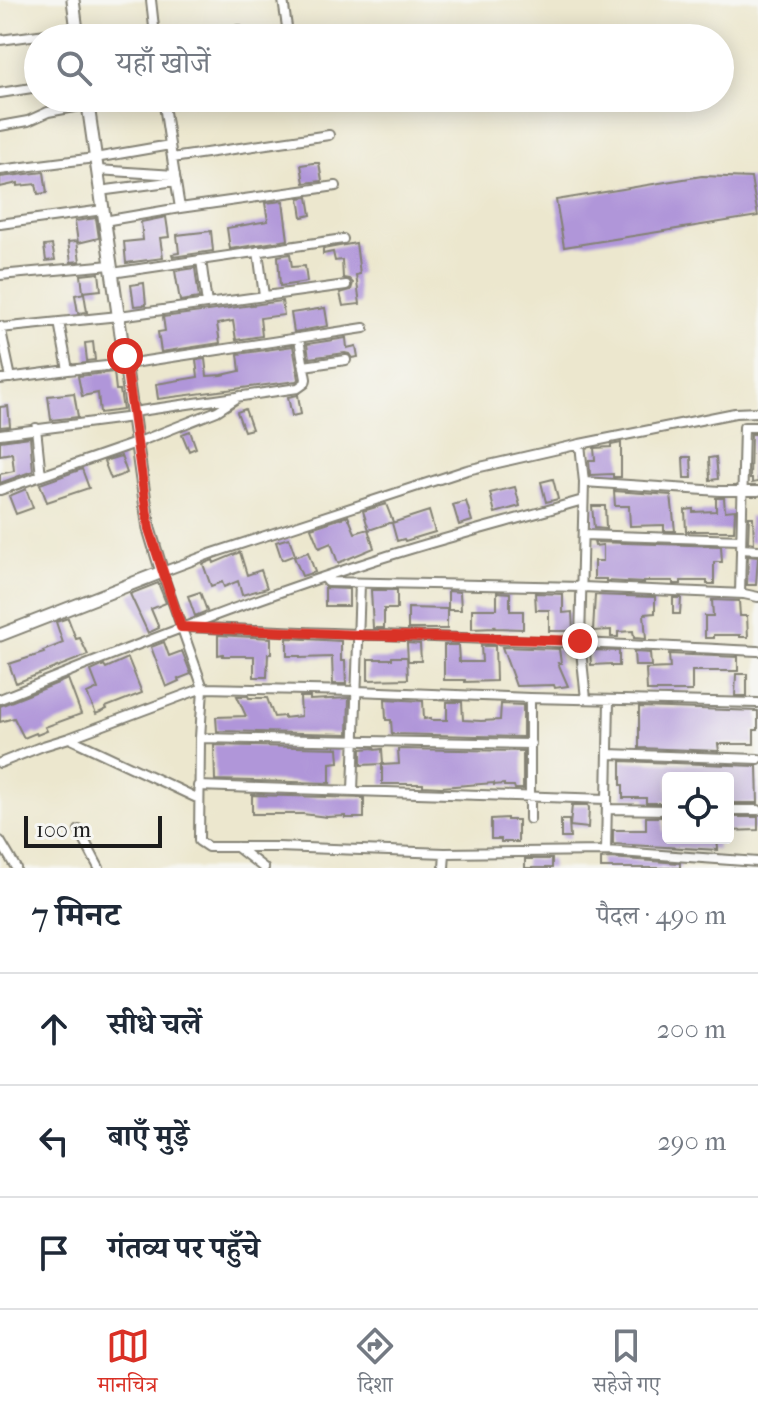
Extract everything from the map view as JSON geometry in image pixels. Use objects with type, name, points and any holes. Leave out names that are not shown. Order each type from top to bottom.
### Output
[{"type":"street","points":[[73,0],[77,24]]},
{"type":"street","points":[[151,0],[154,24]]},
{"type":"street","points":[[283,0],[287,24]]},
{"type":"street","points":[[0,40],[24,38]]},
{"type":"street","points":[[0,93],[24,89]]},
{"type":"street","points":[[0,126],[28,121],[48,112]]},
{"type":"street","points":[[89,112],[149,529],[203,688],[198,786],[199,841],[208,847],[445,853],[606,851],[758,862]]},
{"type":"street","points":[[166,112],[180,208]]},
{"type":"street","points":[[172,158],[329,135]]},
{"type":"street","points":[[0,170],[96,164],[170,145]]},
{"type":"street","points":[[96,164],[175,178]]},
{"type":"street","points":[[99,191],[175,178]]},
{"type":"street","points":[[0,224],[180,208],[336,186]]},
{"type":"street","points":[[0,275],[201,260],[343,239]]},
{"type":"street","points":[[258,251],[264,296]]},
{"type":"street","points":[[201,260],[207,304]]},
{"type":"street","points":[[11,378],[0,327],[119,316],[346,285]]},
{"type":"street","points":[[59,322],[68,370]]},
{"type":"street","points":[[0,379],[126,364],[364,328]]},
{"type":"street","points":[[0,434],[298,388],[305,383],[299,339]]},
{"type":"street","points":[[304,366],[346,360]]},
{"type":"street","points":[[0,490],[136,443],[217,411],[240,396]]},
{"type":"street","points":[[0,635],[210,554],[467,470],[735,413],[758,412]]},
{"type":"street","points":[[740,594],[744,427],[758,427]]},
{"type":"street","points":[[36,428],[41,476]]},
{"type":"street","points":[[580,444],[584,482],[580,641],[586,699]]},
{"type":"street","points":[[584,482],[758,491]]},
{"type":"street","points":[[0,699],[181,627],[324,577],[583,500]]},
{"type":"street","points":[[583,535],[741,545],[758,550]]},
{"type":"street","points":[[324,577],[328,582],[582,587],[758,597]]},
{"type":"street","points":[[353,791],[360,583]]},
{"type":"street","points":[[181,627],[580,641],[758,651]]},
{"type":"street","points":[[0,763],[203,688],[758,703]]},
{"type":"street","points":[[530,698],[530,819]]},
{"type":"street","points":[[606,851],[609,700]]},
{"type":"street","points":[[69,738],[199,799]]},
{"type":"street","points":[[200,738],[531,744]]},
{"type":"street","points":[[608,754],[758,759]]},
{"type":"street","points":[[198,786],[531,796],[662,809]]},
{"type":"street","points":[[734,810],[758,810]]},
{"type":"street","points":[[79,830],[99,868]]},
{"type":"street","points":[[0,841],[16,868]]},
{"type":"street","points":[[237,847],[264,868]]},
{"type":"street","points":[[444,868],[445,853]]},
{"type":"building","points":[[319,163],[322,181],[304,183],[301,165]]},
{"type":"building","points":[[44,172],[47,193],[38,194],[36,184],[18,186],[18,183],[0,187],[0,177]]},
{"type":"building","points":[[702,176],[751,178],[758,216],[564,247],[556,200]]},
{"type":"building","points":[[308,197],[311,215],[302,217],[299,198]]},
{"type":"building","points":[[283,201],[288,240],[230,249],[227,228],[268,221],[265,203]]},
{"type":"building","points":[[166,217],[169,237],[160,238],[163,258],[126,263],[124,242],[143,240],[141,222]]},
{"type":"building","points":[[96,218],[99,238],[78,243],[75,221]]},
{"type":"building","points":[[211,231],[213,251],[173,257],[172,254],[179,253],[177,235]]},
{"type":"building","points":[[77,241],[80,261],[71,262],[68,242]]},
{"type":"building","points":[[356,243],[360,304],[343,306],[340,293],[351,290],[353,283],[343,278],[342,260],[335,261],[333,252],[323,254],[323,249]]},
{"type":"building","points":[[52,245],[55,260],[46,261],[44,246]]},
{"type":"building","points":[[290,254],[292,267],[305,266],[307,282],[280,286],[278,256]]},
{"type":"building","points":[[195,268],[199,298],[180,301],[175,271]]},
{"type":"building","points":[[99,273],[101,290],[83,292],[81,275]]},
{"type":"building","points":[[144,283],[146,305],[134,306],[131,285]]},
{"type":"building","points":[[84,293],[87,312],[78,313],[75,295]]},
{"type":"building","points":[[282,301],[284,315],[260,318],[262,336],[236,340],[233,321],[217,324],[220,343],[161,352],[158,332],[165,331],[163,317]]},
{"type":"building","points":[[325,308],[328,326],[294,332],[291,313]]},
{"type":"building","points":[[346,338],[347,348],[356,346],[358,357],[352,358],[345,353],[309,358],[307,344]]},
{"type":"building","points":[[93,342],[95,360],[87,361],[85,343]]},
{"type":"building","points":[[293,346],[299,379],[296,381],[158,399],[156,384],[198,377],[196,360],[205,359],[207,376],[222,375],[240,371],[238,354]]},
{"type":"building","points":[[114,372],[123,410],[100,413],[98,393],[82,396],[78,376]]},
{"type":"building","points":[[74,393],[78,417],[51,420],[48,396]]},
{"type":"building","points":[[298,395],[301,414],[292,416],[288,397]]},
{"type":"building","points":[[8,406],[10,426],[0,427],[0,407]]},
{"type":"building","points":[[245,409],[252,429],[244,431],[237,412]]},
{"type":"building","points":[[190,431],[196,448],[189,451],[182,434]]},
{"type":"building","points":[[751,434],[758,434],[758,482],[752,483],[750,479]]},
{"type":"building","points":[[30,437],[33,471],[0,483],[0,474],[14,471],[12,453],[0,455],[0,441]]},
{"type":"building","points":[[621,443],[621,477],[613,477],[613,474],[590,475],[589,460],[595,460],[594,448]]},
{"type":"building","points":[[121,456],[127,473],[111,479],[104,461]]},
{"type":"building","points":[[683,457],[691,457],[692,478],[684,478]]},
{"type":"building","points":[[716,457],[718,479],[710,480],[709,458]]},
{"type":"building","points":[[82,469],[89,488],[47,502],[40,484]]},
{"type":"building","points":[[553,479],[558,499],[546,502],[541,482]]},
{"type":"building","points":[[515,487],[520,506],[495,513],[490,493]]},
{"type":"building","points":[[26,489],[33,508],[16,514],[9,496]]},
{"type":"building","points":[[614,491],[671,495],[675,531],[664,531],[664,525],[630,526],[629,506],[615,506]]},
{"type":"building","points":[[716,498],[724,498],[725,511],[735,510],[734,531],[686,531],[685,510],[716,511]]},
{"type":"building","points":[[466,501],[472,521],[459,525],[453,505]]},
{"type":"building","points":[[386,504],[393,522],[369,530],[363,511]]},
{"type":"building","points":[[592,506],[605,506],[606,529],[594,528]]},
{"type":"building","points":[[429,511],[435,532],[397,541],[392,523]]},
{"type":"building","points":[[348,516],[355,533],[368,529],[374,548],[338,563],[331,543],[319,548],[311,528]]},
{"type":"building","points":[[749,517],[753,517],[754,543],[748,542]]},
{"type":"building","points":[[289,538],[295,555],[282,560],[276,542]]},
{"type":"building","points":[[594,542],[721,546],[722,562],[714,562],[714,584],[707,584],[707,581],[673,584],[673,581],[606,581],[594,579],[594,561],[603,561],[603,545],[595,546]]},
{"type":"building","points":[[240,552],[247,575],[261,570],[267,588],[242,595],[238,581],[224,587],[222,582],[211,586],[203,564],[213,560],[214,563]]},
{"type":"building","points":[[308,552],[315,572],[302,576],[294,557]]},
{"type":"building","points":[[748,556],[758,557],[756,585],[747,585]]},
{"type":"building","points":[[158,583],[166,603],[151,609],[159,628],[148,633],[130,594]]},
{"type":"building","points":[[325,588],[349,589],[349,606],[325,606]]},
{"type":"building","points":[[371,590],[397,590],[397,609],[384,609],[384,628],[373,628]]},
{"type":"building","points":[[448,591],[460,592],[461,610],[448,610]]},
{"type":"building","points":[[200,592],[207,611],[195,616],[188,596]]},
{"type":"building","points":[[497,592],[510,593],[510,611],[523,611],[523,629],[495,628],[494,625],[494,628],[472,629],[472,609],[497,609]]},
{"type":"building","points":[[535,593],[563,594],[563,613],[572,612],[573,631],[549,631],[549,610],[536,610]]},
{"type":"building","points":[[595,595],[655,597],[655,613],[644,614],[646,639],[634,638],[633,631],[618,632],[618,637],[611,637],[611,630],[593,631]]},
{"type":"building","points":[[673,598],[681,598],[680,614],[673,614]]},
{"type":"building","points":[[712,600],[739,601],[740,616],[747,616],[748,637],[714,635],[714,638],[705,638],[705,616],[713,616]]},
{"type":"building","points":[[408,608],[447,609],[447,629],[408,629]]},
{"type":"building","points":[[68,618],[76,639],[80,638],[88,655],[16,683],[9,664],[44,653],[63,643],[56,622]]},
{"type":"building","points":[[218,635],[271,638],[267,677],[254,677],[254,656],[218,655]]},
{"type":"building","points":[[287,638],[341,641],[346,684],[333,684],[332,657],[287,656]]},
{"type":"building","points":[[164,642],[169,656],[182,651],[191,674],[166,687],[151,647]]},
{"type":"building","points":[[407,643],[420,644],[421,661],[408,661]]},
{"type":"building","points":[[444,645],[458,645],[459,662],[482,662],[481,646],[495,646],[496,681],[444,680]]},
{"type":"building","points":[[502,647],[559,649],[561,663],[558,663],[568,686],[516,686]]},
{"type":"building","points":[[590,650],[619,651],[619,666],[591,665]]},
{"type":"building","points":[[634,652],[650,653],[651,666],[635,666]]},
{"type":"building","points":[[669,654],[738,657],[738,671],[692,671],[692,691],[647,691],[646,669],[670,668]]},
{"type":"building","points":[[407,657],[408,679],[368,680],[368,659]]},
{"type":"building","points":[[128,658],[142,693],[96,714],[87,694],[98,689],[91,671]]},
{"type":"building","points":[[736,674],[747,674],[747,696],[735,696]]},
{"type":"building","points":[[68,679],[81,714],[45,727],[47,731],[24,738],[14,718],[0,722],[0,706]]},
{"type":"building","points":[[237,696],[267,698],[274,717],[284,718],[301,716],[300,697],[310,697],[310,700],[349,698],[348,734],[217,731],[216,717],[246,716]]},
{"type":"building","points":[[385,699],[423,701],[424,719],[431,720],[447,720],[447,702],[462,702],[463,720],[481,721],[500,720],[501,704],[523,705],[523,737],[392,734],[391,720],[386,720]]},
{"type":"building","points":[[639,707],[758,711],[758,730],[754,730],[754,744],[718,744],[719,751],[639,748]]},
{"type":"building","points":[[214,745],[338,748],[339,762],[330,763],[330,783],[215,780]]},
{"type":"building","points":[[361,749],[382,749],[383,764],[361,765]]},
{"type":"building","points":[[398,749],[523,751],[523,789],[494,783],[441,787],[382,784],[382,765],[399,764]]},
{"type":"building","points":[[621,761],[757,766],[758,803],[734,803],[734,772],[662,772],[662,803],[646,803],[646,798],[623,798]]},
{"type":"building","points":[[252,795],[364,798],[364,818],[252,814]]},
{"type":"building","points":[[572,805],[588,805],[588,828],[570,826]]},
{"type":"building","points":[[646,817],[662,817],[662,844],[718,844],[718,850],[613,844],[613,830],[646,830]]},
{"type":"building","points":[[734,817],[758,817],[758,830],[734,831]]},
{"type":"building","points":[[491,819],[518,820],[518,842],[491,839]]},
{"type":"building","points":[[561,820],[569,820],[570,838],[561,838]]},
{"type":"building","points":[[525,859],[552,859],[552,868],[525,868]]},
{"type":"building","points":[[601,859],[680,863],[680,868],[601,868]]},
{"type":"route","points":[[125,356],[149,529],[181,627],[580,641]]}]
